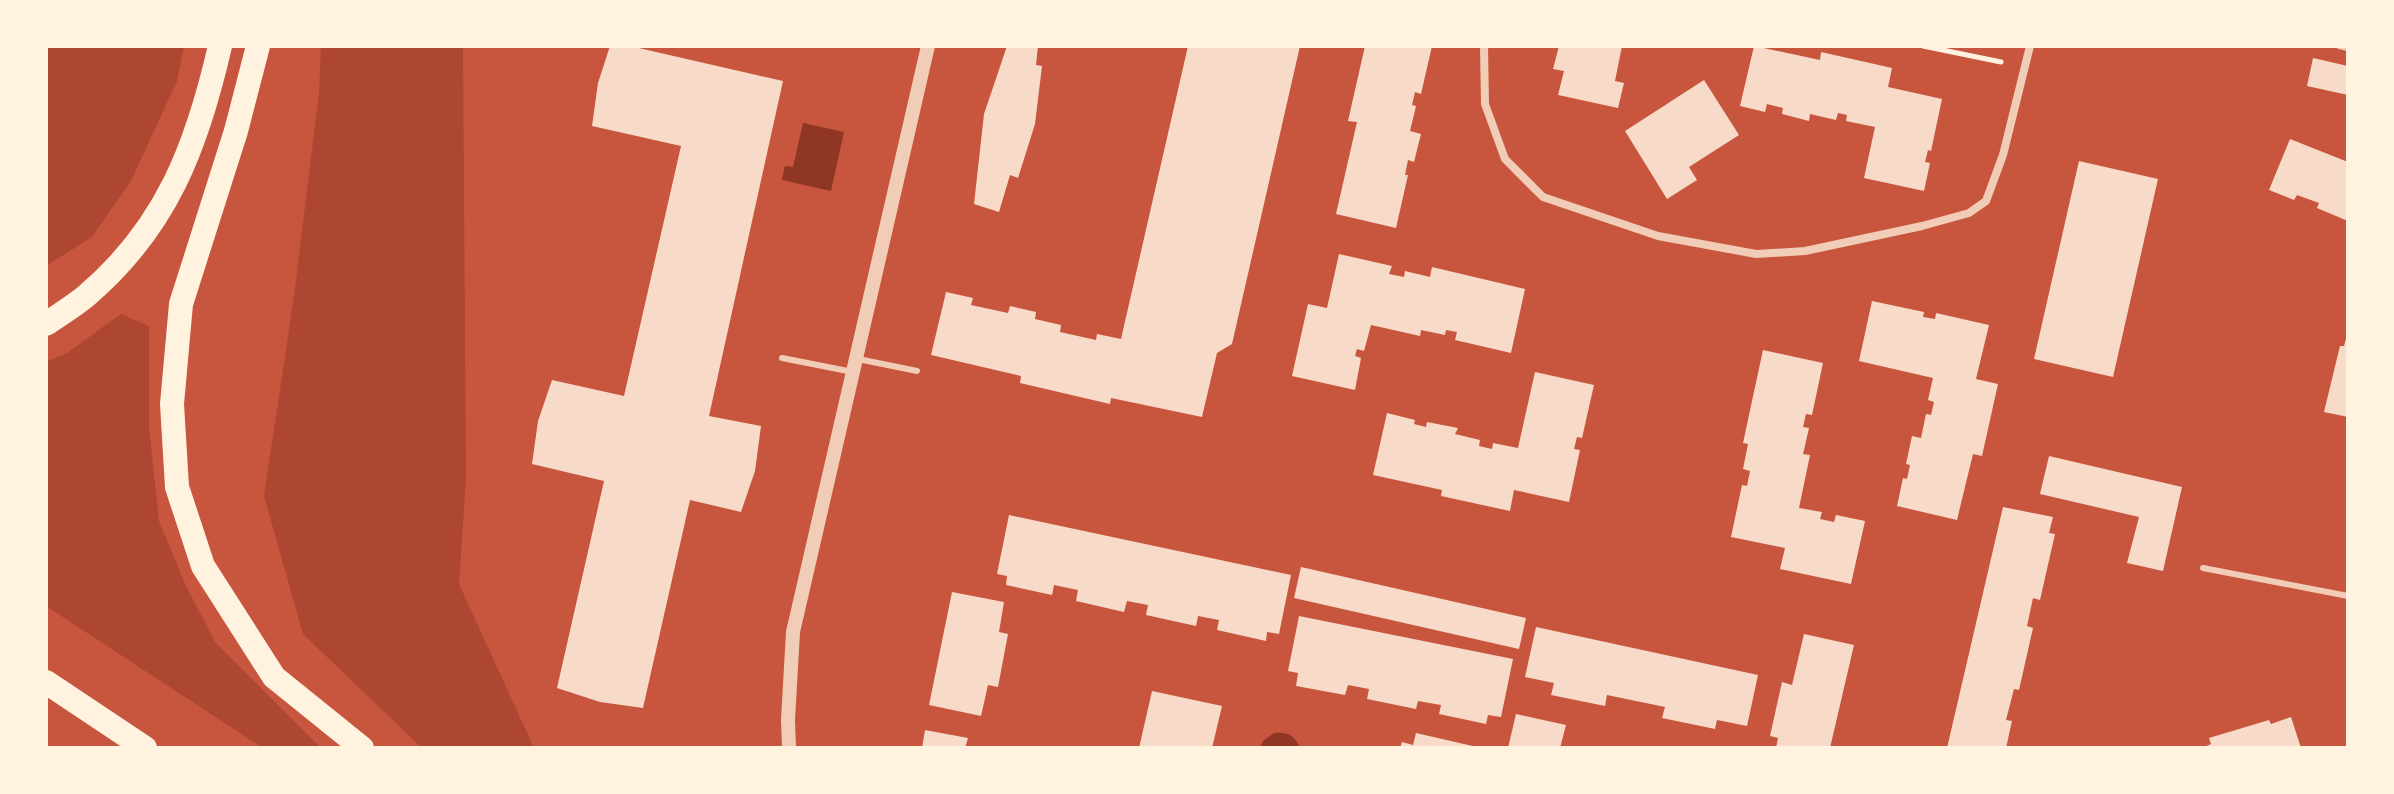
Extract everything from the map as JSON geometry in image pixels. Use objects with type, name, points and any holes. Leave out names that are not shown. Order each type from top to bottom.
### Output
[{"type":"highway","points":[[46,324],[86,296],[139,242],[173,191],[196,136],[220,46]]},
{"type":"highway","points":[[258,46],[236,131],[181,304],[172,404],[177,487],[203,566],[274,677],[362,748]]},
{"type":"highway","points":[[46,682],[145,748]]},
{"type":"street","points":[[789,748],[793,632],[928,46]]},
{"type":"street","points":[[1484,46],[1485,104],[1505,159],[1543,197],[1658,236],[1756,254],[1805,251],[1922,226],[1969,213],[1986,201],[2003,155],[2030,46]]},
{"type":"lane","points":[[2339,46],[2348,48]]},
{"type":"lane","points":[[782,358],[917,371]]},
{"type":"lane","points":[[2203,568],[2348,596]]},
{"type":"path","points":[[1923,46],[2026,66]]},
{"type":"shaded area","points":[[46,46],[184,46],[177,81],[131,181],[92,237],[46,266]]},
{"type":"shaded area","points":[[321,46],[463,46],[466,480],[459,584],[534,748],[422,748],[303,634],[264,496],[294,296],[319,93]]},
{"type":"shaded area","points":[[803,123],[844,132],[831,191],[782,180],[785,166],[793,167]]},
{"type":"shaded area","points":[[121,314],[149,326],[149,427],[159,521],[186,586],[215,642],[321,748],[263,748],[46,606],[46,362],[67,353]]},
{"type":"shaded area","points":[[1274,733],[1290,735],[1300,748],[1259,748]]},
{"type":"building","points":[[610,46],[630,46],[783,81],[709,416],[761,426],[755,471],[741,512],[690,500],[643,708],[600,702],[557,688],[604,481],[532,464],[538,421],[552,380],[624,396],[681,146],[592,126],[598,83]]},
{"type":"building","points":[[1007,46],[1038,46],[1036,65],[1042,66],[1035,124],[1018,178],[1010,175],[999,212],[974,204],[984,114]]},
{"type":"building","points":[[1188,46],[1300,46],[1232,344],[1217,353],[1202,417],[1111,398],[1110,404],[1020,383],[1021,376],[931,355],[946,292],[973,298],[971,305],[1008,313],[1010,306],[1036,312],[1035,319],[1061,325],[1060,332],[1096,340],[1097,334],[1121,339]]},
{"type":"building","points":[[1365,46],[1432,46],[1421,94],[1415,92],[1412,105],[1416,106],[1410,131],[1421,134],[1414,162],[1408,160],[1405,175],[1408,175],[1396,228],[1336,214],[1357,122],[1348,121]]},
{"type":"building","points":[[1559,46],[1622,46],[1615,81],[1624,83],[1618,108],[1558,95],[1564,71],[1553,69]]},
{"type":"building","points":[[1754,46],[1820,60],[1821,52],[1892,68],[1888,87],[1942,99],[1931,151],[1928,150],[1925,162],[1930,163],[1924,191],[1864,178],[1875,127],[1846,121],[1847,115],[1838,113],[1836,120],[1810,114],[1809,121],[1782,114],[1783,108],[1767,104],[1765,112],[1740,106]]},
{"type":"building","points":[[2313,58],[2348,66],[2348,95],[2307,86]]},
{"type":"building","points":[[1704,80],[1739,135],[1689,167],[1697,180],[1667,199],[1625,131]]},
{"type":"building","points":[[2290,139],[2348,162],[2348,221],[2317,208],[2319,203],[2297,195],[2294,200],[2269,190]]},
{"type":"building","points":[[2079,161],[2158,179],[2113,377],[2034,359]]},
{"type":"building","points":[[1339,254],[1392,266],[1389,274],[1404,277],[1405,271],[1430,277],[1432,267],[1525,289],[1511,353],[1455,340],[1457,332],[1446,330],[1445,335],[1421,330],[1420,336],[1371,325],[1364,351],[1357,349],[1355,356],[1361,358],[1355,390],[1292,376],[1308,304],[1327,308]]},
{"type":"building","points":[[1872,301],[1924,312],[1923,317],[1935,319],[1936,313],[1989,325],[1976,379],[1998,384],[1982,456],[1973,454],[1957,520],[1897,506],[1903,478],[1907,479],[1910,465],[1906,464],[1912,436],[1921,438],[1926,414],[1931,415],[1934,402],[1928,400],[1933,378],[1859,361]]},
{"type":"building","points":[[2347,335],[2348,417],[2324,412],[2340,346],[2344,346]]},
{"type":"building","points":[[1763,350],[1823,363],[1812,415],[1806,414],[1803,427],[1809,428],[1803,454],[1810,455],[1799,508],[1822,512],[1820,519],[1834,522],[1836,515],[1865,521],[1851,584],[1780,569],[1785,548],[1731,537],[1742,485],[1747,486],[1750,471],[1743,469],[1748,444],[1743,443]]},
{"type":"building","points":[[1535,372],[1594,385],[1582,438],[1577,437],[1574,449],[1580,450],[1569,502],[1514,490],[1510,511],[1441,496],[1442,490],[1373,475],[1387,413],[1415,420],[1414,424],[1426,427],[1427,422],[1458,428],[1455,434],[1480,440],[1479,446],[1492,449],[1493,443],[1518,448]]},
{"type":"building","points":[[2049,456],[2182,487],[2163,571],[2127,563],[2139,517],[2040,494]]},
{"type":"building","points":[[2003,507],[2053,517],[2049,533],[2055,534],[2040,600],[2033,598],[2027,626],[2033,628],[2019,690],[2014,689],[2006,720],[2012,721],[2006,748],[1947,748]]},
{"type":"building","points":[[1009,515],[1291,575],[1279,634],[1267,632],[1266,641],[1217,630],[1219,620],[1198,616],[1196,626],[1146,615],[1148,605],[1127,601],[1124,612],[1076,601],[1078,590],[1054,585],[1052,595],[1006,585],[1007,576],[997,574]]},
{"type":"building","points":[[1301,567],[1526,618],[1519,649],[1294,598]]},
{"type":"building","points":[[952,592],[1004,602],[999,632],[1008,634],[998,687],[988,685],[981,716],[929,705]]},
{"type":"building","points":[[1299,616],[1513,659],[1501,717],[1488,715],[1486,724],[1439,714],[1441,705],[1418,701],[1416,709],[1367,699],[1369,689],[1348,685],[1345,695],[1296,686],[1298,673],[1288,671]]},
{"type":"building","points":[[1536,627],[1758,675],[1747,726],[1717,720],[1715,729],[1662,718],[1665,707],[1607,695],[1605,706],[1551,695],[1554,683],[1525,677]]},
{"type":"building","points":[[1804,634],[1854,645],[1830,748],[1776,748],[1778,738],[1770,736],[1782,682],[1792,685]]},
{"type":"building","points":[[1152,691],[1222,706],[1212,748],[1139,748]]},
{"type":"building","points":[[1516,714],[1566,725],[1560,748],[1508,748]]},
{"type":"building","points":[[2291,717],[2301,748],[2202,748],[2211,744],[2209,738],[2269,720],[2271,724]]},
{"type":"building","points":[[925,730],[968,738],[965,748],[922,748]]},
{"type":"building","points":[[1416,733],[1477,748],[1400,748],[1402,742],[1413,745]]}]
